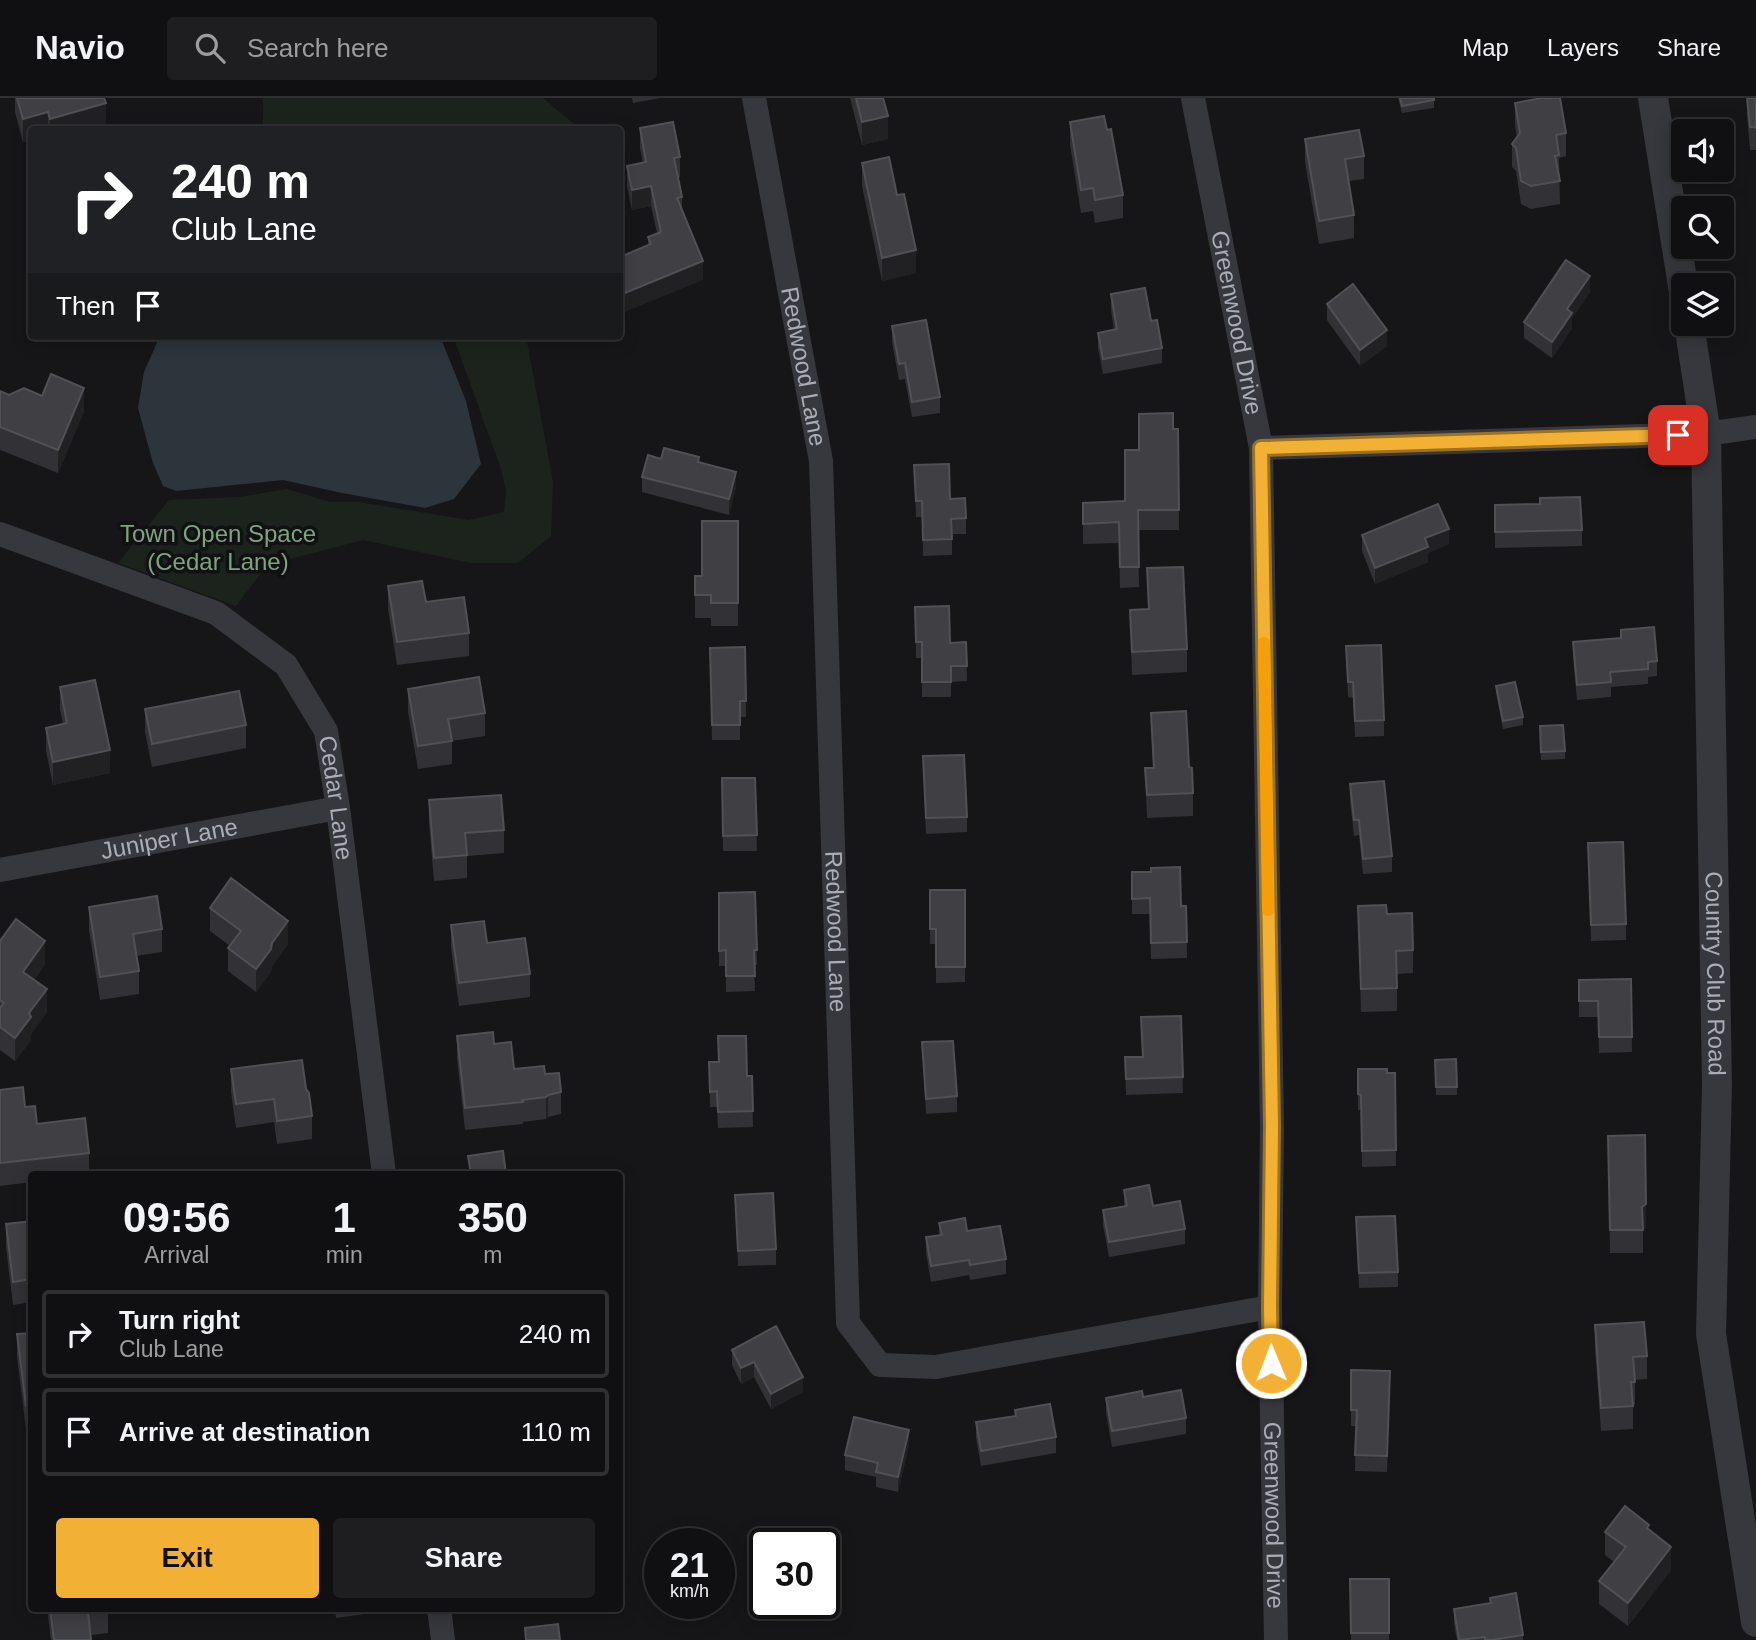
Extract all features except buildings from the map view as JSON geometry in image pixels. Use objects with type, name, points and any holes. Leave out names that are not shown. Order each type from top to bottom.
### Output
[{"type":"street","name":"Redwood Lane","points":[[754,98],[821,461],[848,1323],[880,1365],[936,1367],[1270,1307]]},
{"type":"street","name":"Greenwood Drive","points":[[1193,98],[1261,448],[1272,1126],[1270,1307],[1276,1640]]},
{"type":"street","points":[[1653,98],[1681,273]]},
{"type":"street","name":"Country Club Road","points":[[1691,336],[1706,433],[1717,1087],[1711,1334],[1755,1617]]},
{"type":"street","points":[[1261,448],[1706,433],[1756,426]]},
{"type":"street","name":"Cedar Lane","points":[[0,534],[216,612],[286,665],[326,731],[384,1171]]},
{"type":"street","name":"Juniper Lane","points":[[0,870],[338,808]]},
{"type":"street","points":[[440,1612],[443,1640]]},
{"type":"green space","points":[[263,98],[543,98],[574,124],[573,126],[263,126]]},
{"type":"green space","name":"Town Open Space (Cedar Lane)","points":[[454,340],[527,340],[553,482],[551,536],[518,563],[471,563],[363,540],[267,565],[236,606],[118,563],[169,500],[239,497],[287,489],[330,502],[358,502],[469,520],[504,512],[506,490],[500,466]]},
{"type":"shaded area","points":[[158,340],[442,340],[466,401],[481,464],[454,499],[425,508],[283,480],[176,491],[163,486],[153,463],[138,408],[144,372]]},
{"type":"slow traffic","points":[[1264,643],[1268,910]]},
{"type":"route","points":[[1271,1363],[1272,1126],[1261,448],[1678,435]]}]
